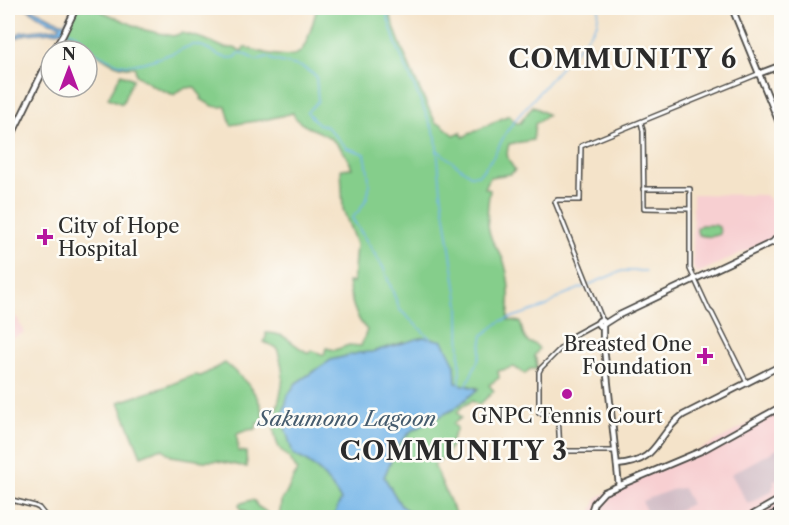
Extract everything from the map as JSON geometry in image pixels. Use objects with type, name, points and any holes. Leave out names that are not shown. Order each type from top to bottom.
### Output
[{"type":"main road","points":[[60,39],[76,8]]},
{"type":"main road","points":[[732,8],[782,130]]},
{"type":"main road","points":[[759,74],[779,66]]},
{"type":"main road","points":[[8,142],[39,79]]},
{"type":"main road","points":[[8,147],[12,131]]},
{"type":"main road","points":[[782,219],[779,245],[782,266]]},
{"type":"main road","points":[[620,483],[600,322],[611,319],[693,277],[779,245]]},
{"type":"main road","points":[[617,465],[635,462],[646,457],[678,419],[782,365]]},
{"type":"main road","points":[[589,518],[599,496],[620,483],[665,467],[716,443],[782,406]]},
{"type":"main road","points":[[748,518],[782,499]]},
{"type":"street","points":[[615,451],[560,451],[558,415],[539,413],[540,369],[574,335],[600,322],[555,201],[580,200],[581,146],[759,74]]},
{"type":"street","points":[[642,122],[644,208],[690,209]]},
{"type":"street","points":[[643,189],[690,189],[690,264],[693,277]]},
{"type":"street","points":[[685,268],[693,277],[747,383]]},
{"type":"street","points":[[775,410],[782,423]]},
{"type":"street","points":[[8,499],[35,506],[47,518]]},
{"type":"shaded area","points":[[693,194],[765,195],[777,208],[773,238],[696,274],[693,266]]},
{"type":"shaded area","points":[[17,317],[24,333],[8,340],[8,320]]},
{"type":"shaded area","points":[[781,406],[781,512],[770,518],[589,518],[598,497],[694,453]]},
{"type":"shaded area","points":[[781,447],[781,477],[773,482],[775,485],[772,487],[773,490],[748,504],[731,474]]},
{"type":"shaded area","points":[[683,488],[691,504],[664,517],[648,517],[642,501]]},
{"type":"green space","points":[[77,8],[94,8],[145,30],[173,36],[182,33],[225,48],[242,51],[244,47],[288,56],[295,55],[303,49],[317,8],[388,8],[409,66],[436,123],[441,124],[454,135],[461,132],[463,137],[509,115],[516,123],[520,123],[533,106],[548,115],[535,124],[533,140],[509,144],[508,158],[515,170],[511,174],[490,177],[485,188],[490,190],[488,228],[504,261],[508,278],[508,320],[520,322],[526,340],[539,349],[534,356],[537,369],[530,369],[525,374],[514,367],[498,371],[499,378],[489,385],[494,391],[479,405],[472,401],[457,412],[461,418],[453,424],[457,428],[452,444],[446,455],[434,465],[456,515],[417,517],[401,506],[384,477],[398,445],[411,431],[454,409],[478,388],[456,383],[455,365],[404,342],[372,352],[331,360],[296,383],[293,454],[321,473],[341,500],[333,517],[278,517],[281,501],[297,470],[280,448],[274,433],[282,371],[277,348],[264,342],[266,333],[284,337],[309,353],[311,350],[324,355],[326,348],[335,350],[349,345],[361,346],[367,330],[352,302],[348,283],[353,283],[356,244],[343,209],[341,169],[352,168],[343,151],[323,134],[299,122],[293,113],[231,125],[226,106],[216,107],[201,99],[202,97],[194,87],[185,88],[174,95],[155,87],[136,75],[135,67],[115,64],[99,55],[99,39],[77,39],[65,32]]},
{"type":"green space","points":[[121,74],[133,79],[122,104],[108,98]]},
{"type":"green space","points":[[701,225],[715,225],[719,227],[720,234],[699,235],[697,228]]},
{"type":"green space","points":[[225,363],[252,389],[263,413],[264,423],[257,423],[256,429],[237,434],[238,451],[246,452],[247,467],[171,456],[163,449],[141,456],[119,402],[194,375],[201,376]]},
{"type":"green space","points":[[255,501],[257,506],[271,517],[249,517],[244,510],[241,511],[239,504]]},
{"type":"water","points":[[26,8],[65,23],[70,14],[72,15],[64,31],[26,34],[8,40],[21,32],[60,26]]},
{"type":"water","name":"Sakumono Lagoon","points":[[424,337],[443,341],[455,365],[456,383],[478,389],[454,409],[411,431],[398,445],[384,477],[401,506],[417,517],[333,517],[341,500],[321,473],[293,454],[282,417],[288,395],[296,383],[331,360],[372,352]]},
{"type":"waterway","points":[[385,8],[396,44],[436,137],[441,191],[459,305],[460,385]]},
{"type":"waterway","points":[[437,150],[470,175],[479,175],[516,119],[592,31],[597,23],[599,8]]},
{"type":"waterway","points":[[66,31],[79,36],[96,52],[117,63],[131,65],[146,62],[186,47],[199,45],[229,58],[236,57],[239,53],[256,60],[267,57],[302,67],[316,76],[318,101],[307,112],[318,124],[326,126],[347,148],[365,154],[369,181],[368,196],[352,218],[383,267],[400,310],[431,339]]},
{"type":"waterway","points":[[466,386],[479,358],[483,335],[501,321],[547,306],[563,295],[622,271],[646,271]]},
{"type":"railway","points":[[761,518],[782,508]]},
{"type":"place","name":"City of Hope Hospital","points":[[45,237]]},
{"type":"place","name":"Breasted One Foundation","points":[[705,356]]},
{"type":"place","name":"GNPC Tennis Court","points":[[567,394]]},
{"type":"district","name":"COMMUNITY 6","points":[[623,59]]},
{"type":"district","name":"COMMUNITY 3","points":[[454,451]]}]
